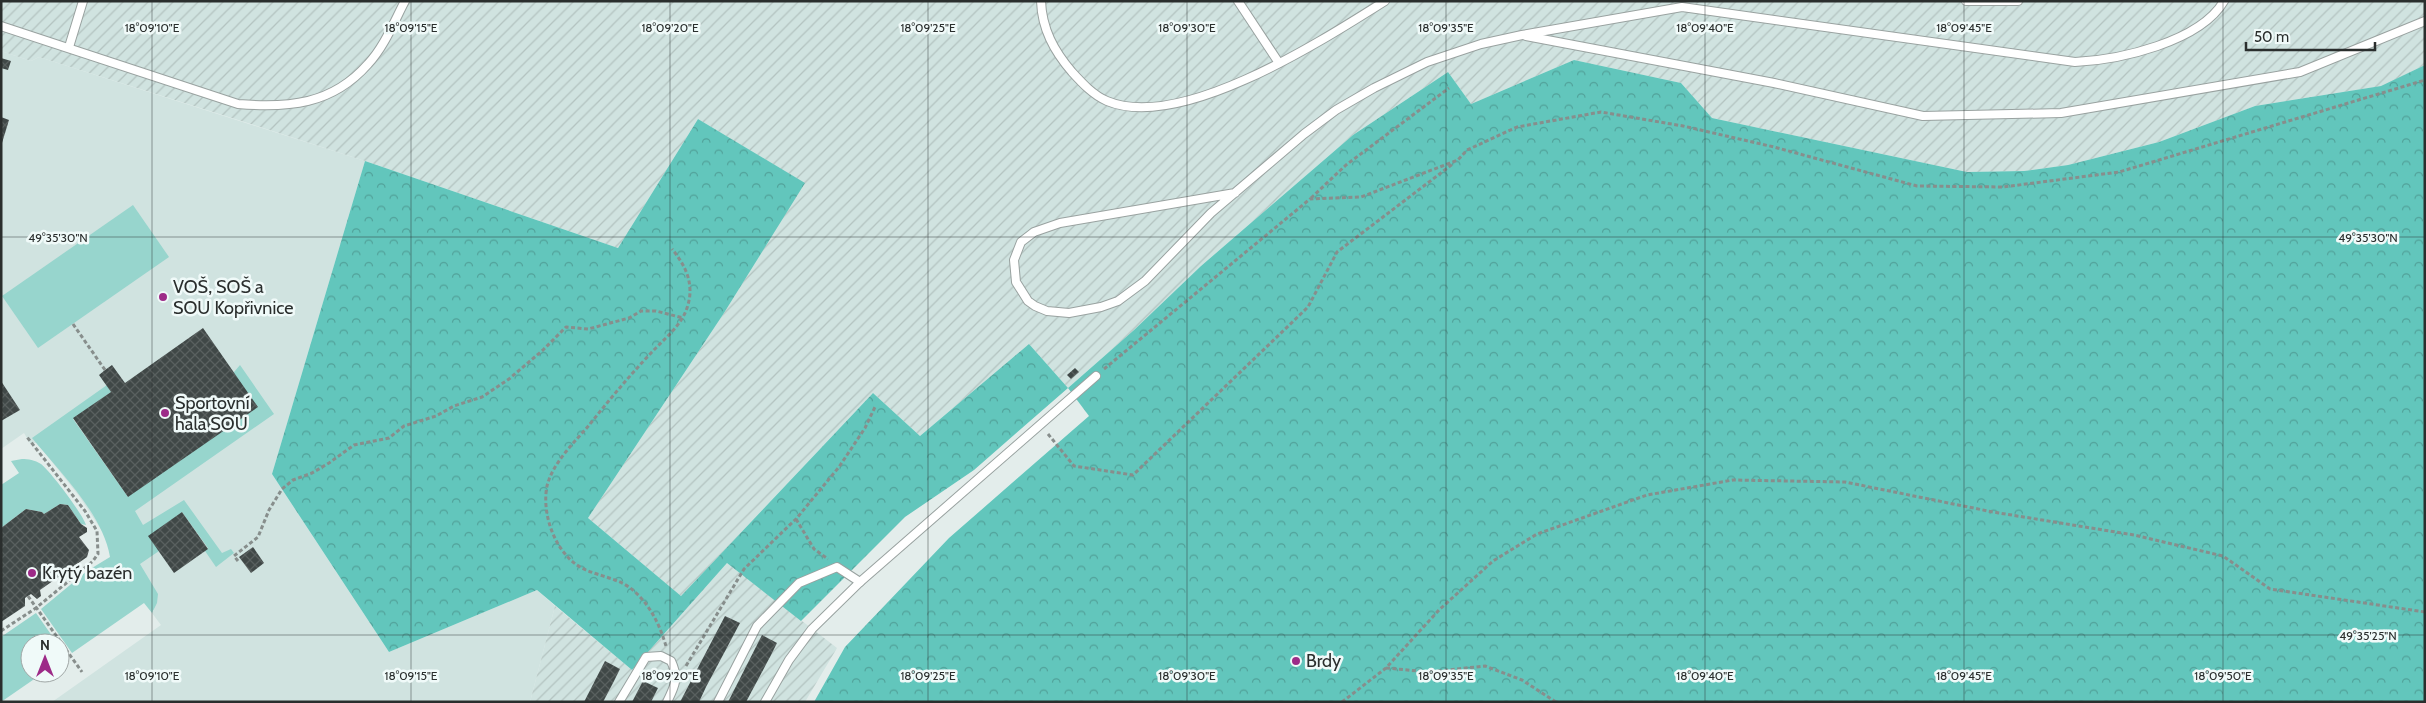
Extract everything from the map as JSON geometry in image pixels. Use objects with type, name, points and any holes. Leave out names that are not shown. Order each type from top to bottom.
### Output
[{"type":"lane","points":[[69,47],[83,1]]},
{"type":"lane","points":[[1,26],[238,104],[296,105],[333,91],[350,81],[369,64],[405,1]]},
{"type":"lane","points":[[1041,1],[1045,29],[1066,65],[1086,87],[1106,100],[1115,104],[1133,106],[1161,104],[1202,96],[1233,85],[1308,49],[1385,1]]},
{"type":"lane","points":[[1238,1],[1280,63]]},
{"type":"lane","points":[[1966,1],[2018,1]]},
{"type":"lane","points":[[1235,193],[1060,223],[1034,232],[1021,242],[1015,254],[1016,282],[1022,295],[1028,301],[1047,311],[1063,314],[1077,313],[1112,304],[1128,295],[1145,281],[1211,213],[1235,193],[1304,134],[1336,110],[1409,70],[1449,54],[1522,35],[1682,4],[2075,62],[2104,61],[2133,54],[2171,40],[2203,23],[2213,15],[2224,1]]},
{"type":"lane","points":[[1522,35],[1774,83],[1923,116],[2061,113],[2300,72],[2425,22]]},
{"type":"lane","points":[[765,702],[789,660],[812,629],[860,582],[1096,376]]},
{"type":"lane","points":[[718,702],[758,626],[799,583],[838,567],[860,582]]},
{"type":"lane","points":[[619,702],[646,657],[661,656],[671,661],[676,673],[676,684],[667,702]]},
{"type":"path","points":[[1040,425],[1074,466],[1133,476],[1308,307],[1337,252],[1458,160],[1467,150],[1517,127],[1601,112],[1683,126],[1774,147],[1917,186],[2003,187],[2119,172],[2425,80]]},
{"type":"path","points":[[1096,376],[1310,199],[1346,165],[1449,88]]},
{"type":"path","points":[[1310,199],[1360,197],[1458,160]]},
{"type":"path","points":[[671,661],[656,620],[633,590],[610,578],[584,570],[566,557],[546,518],[548,486],[564,454],[619,387],[683,318],[688,306],[690,284],[685,265],[672,249]]},
{"type":"path","points":[[238,561],[234,556],[258,536],[269,510],[282,489],[293,480],[312,473],[354,445],[390,438],[404,426],[436,416],[482,397],[508,379],[543,350],[566,327],[588,329],[628,318],[641,311],[656,311],[683,318]]},
{"type":"path","points":[[73,324],[104,370]]},
{"type":"path","points":[[676,684],[744,570],[796,519],[839,467],[865,428],[874,407]]},
{"type":"path","points":[[1,631],[36,608],[93,561],[98,554],[97,531],[85,511],[27,437]]},
{"type":"path","points":[[1342,702],[1386,668],[1439,610],[1493,561],[1537,534],[1647,495],[1733,480],[1845,482],[1993,512],[2134,534],[2224,556],[2270,589],[2425,612]]},
{"type":"path","points":[[796,519],[814,549],[838,567]]},
{"type":"path","points":[[28,596],[82,672]]},
{"type":"path","points":[[1386,668],[1429,672],[1485,666],[1522,680],[1556,702]]},
{"type":"shaded area","points":[[1,1],[2425,1],[2425,65],[2382,86],[2255,106],[2159,142],[2068,165],[2024,171],[1967,172],[1712,118],[1681,83],[1574,60],[1471,104],[1448,72],[1353,135],[1201,266],[1134,330],[1068,388],[1029,344],[920,436],[873,393],[681,596],[588,518],[724,313],[804,183],[698,119],[618,248],[254,125],[39,57],[31,61],[1,51]]},
{"type":"shaded area","name":"VOŠ, SOŠ a SOU Kopřivnice","points":[[1,51],[31,61],[39,57],[365,161],[272,474],[389,652],[537,590],[555,606],[530,702],[52,702],[161,625],[152,613],[154,610],[79,496],[37,443],[30,443],[24,433],[1,449]]},
{"type":"shaded area","points":[[133,205],[169,257],[38,348],[2,296]]},
{"type":"shaded area","points":[[240,365],[274,414],[135,511],[143,525],[184,500],[222,553],[231,549],[234,553],[216,567],[205,551],[208,548],[182,512],[159,551],[140,564],[158,594],[157,603],[152,613],[144,603],[72,653],[70,650],[70,633],[58,633],[41,609],[87,571],[110,557],[99,525],[89,509],[67,479],[32,438],[107,385],[111,392],[73,419],[128,497]]},
{"type":"shaded area","points":[[22,459],[36,462],[46,468],[73,503],[86,525],[81,524],[68,505],[60,504],[44,514],[26,509],[1,528],[1,485],[19,473],[11,461]]},
{"type":"shaded area","points":[[727,563],[837,648],[805,702],[530,702],[555,606],[632,670]]},
{"type":"shaded area","points":[[36,613],[50,633],[20,633],[20,683],[29,683],[1,702],[1,637]]},
{"type":"green space","points":[[1574,60],[1681,83],[1712,118],[1967,172],[2024,171],[2068,165],[2159,142],[2255,106],[2381,86],[2425,65],[2425,702],[814,702],[845,647],[949,538],[1089,416],[1068,388],[1134,330],[1201,266],[1353,135],[1448,72],[1471,104]]},
{"type":"green space","points":[[698,119],[805,183],[724,313],[588,518],[681,596],[873,393],[920,436],[1029,344],[1068,388],[974,470],[905,517],[801,621],[727,563],[632,670],[537,590],[389,652],[272,474],[365,161],[618,248]]},
{"type":"building","points":[[1,58],[11,61],[8,70],[1,68]]},
{"type":"building","points":[[1,117],[9,120],[2,143],[1,142]]},
{"type":"building","name":"Sportovní hala SOU","points":[[203,328],[258,407],[128,497],[73,418],[111,392],[99,375],[112,365],[125,383]]},
{"type":"building","points":[[1075,368],[1079,372],[1071,379],[1067,375]]},
{"type":"building","points":[[1,381],[20,410],[1,421]]},
{"type":"building","name":"Krytý bazén","points":[[60,504],[68,505],[81,524],[87,528],[87,532],[79,537],[89,550],[87,557],[40,590],[41,596],[37,599],[31,594],[25,598],[25,606],[1,622],[1,528],[26,509],[44,514]]},
{"type":"building","points":[[182,512],[208,549],[174,573],[148,536]]},
{"type":"building","points":[[253,547],[264,563],[251,573],[239,557]]},
{"type":"building","points":[[725,616],[740,623],[699,702],[680,702]]},
{"type":"building","points":[[762,635],[777,643],[770,657],[746,702],[728,702]]},
{"type":"building","points":[[605,661],[620,669],[613,683],[603,702],[584,702]]},
{"type":"building","points":[[643,681],[658,688],[651,702],[632,702]]},
{"type":"place","name":"VOŠ, SOŠ a SOU Kopřivnice","points":[[163,297]]},
{"type":"place","name":"Sportovní hala SOU","points":[[165,413]]},
{"type":"place","name":"Krytý bazén","points":[[32,573]]},
{"type":"place","name":"Brdy","points":[[1296,661]]}]
